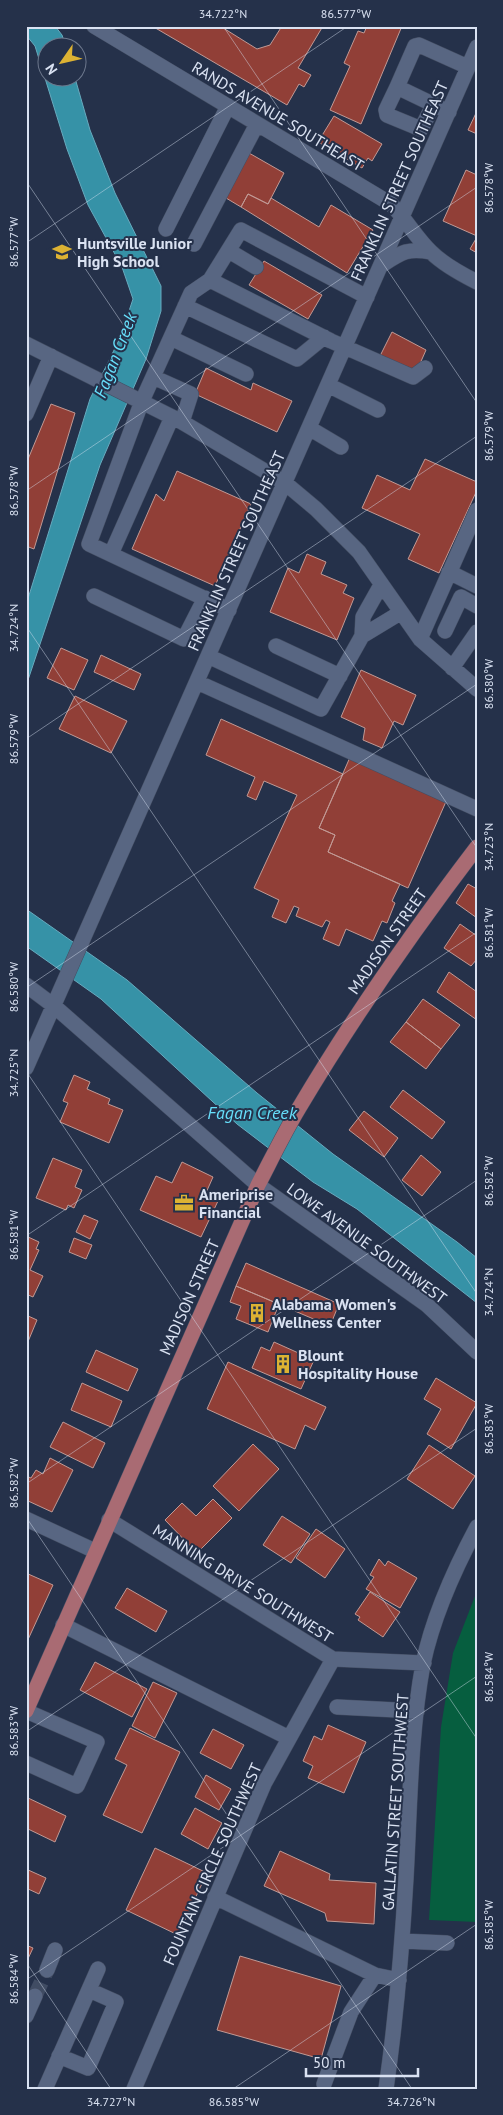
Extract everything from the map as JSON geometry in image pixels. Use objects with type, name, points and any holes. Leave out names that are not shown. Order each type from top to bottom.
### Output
[{"type":"main road","name":"MADISON STREET","points":[[26,1711],[109,1520],[271,1160],[298,1110],[343,1036],[384,975],[477,846]]},
{"type":"street","name":"RANDS AVENUE SOUTHEAST","points":[[94,26],[391,204],[403,216],[430,252],[450,268],[477,282]]},
{"type":"street","points":[[434,104],[421,129],[387,116],[386,110],[415,46],[419,45],[468,67]]},
{"type":"street","name":"FRANKLIN STREET SOUTHEAST","points":[[26,1068],[477,47]]},
{"type":"street","points":[[397,87],[449,112]]},
{"type":"street","points":[[166,229],[228,106]]},
{"type":"street","points":[[194,244],[257,124]]},
{"type":"street","points":[[229,610],[89,544],[139,400],[153,377],[191,293],[210,280],[241,230],[367,297]]},
{"type":"street","points":[[381,266],[403,251],[414,249],[430,252]]},
{"type":"street","points":[[229,251],[256,267]]},
{"type":"street","points":[[210,280],[324,337],[413,377],[424,368]]},
{"type":"street","points":[[185,306],[297,359],[324,337]]},
{"type":"street","points":[[171,338],[246,374]]},
{"type":"street","points":[[26,344],[177,419],[284,483],[316,509],[359,552],[420,639],[477,689]]},
{"type":"street","points":[[26,414],[51,356]]},
{"type":"street","points":[[111,554],[191,394],[153,377]]},
{"type":"street","points":[[328,385],[378,410]]},
{"type":"street","points":[[309,428],[341,447]]},
{"type":"street","points":[[420,639],[477,510]]},
{"type":"street","points":[[450,572],[477,586]]},
{"type":"street","points":[[208,656],[321,709],[362,636],[363,617],[381,585]]},
{"type":"street","points":[[94,596],[184,639],[205,598]]},
{"type":"street","points":[[445,631],[461,597],[477,606]]},
{"type":"street","points":[[362,636],[400,613]]},
{"type":"street","points":[[452,668],[477,632]]},
{"type":"street","points":[[276,646],[340,676]]},
{"type":"street","points":[[197,682],[477,810]]},
{"type":"street","name":"LOWE AVENUE SOUTHWEST","points":[[26,985],[54,1006],[258,1186],[428,1305],[477,1352]]},
{"type":"street","points":[[26,1519],[96,1551]]},
{"type":"street","name":"MANNING DRIVE SOUTHWEST","points":[[109,1520],[333,1658],[424,1663]]},
{"type":"street","name":"GALLATIN STREET SOUTHWEST","points":[[386,2089],[399,1980],[417,1711],[424,1663],[437,1615],[458,1562],[477,1528]]},
{"type":"street","points":[[63,1625],[289,1738]]},
{"type":"street","name":"FOUNTAIN CIRCLE SOUTHWEST","points":[[134,2089],[264,1784],[333,1658]]},
{"type":"street","points":[[337,1707],[417,1711]]},
{"type":"street","points":[[26,1711],[97,1742],[77,1786],[26,1763]]},
{"type":"street","points":[[215,1897],[375,1975],[399,1980]]},
{"type":"street","points":[[402,1941],[448,1943]]},
{"type":"street","points":[[47,1970],[55,1950]]},
{"type":"street","points":[[45,2089],[98,1969]]},
{"type":"street","points":[[324,2084],[352,2012],[375,1975]]},
{"type":"street","points":[[59,2056],[88,2068],[116,2002],[89,1990]]},
{"type":"street","points":[[26,2016],[35,1996]]},
{"type":"shaded area","points":[[477,1591],[477,1922],[429,1920],[441,1727],[453,1653]]},
{"type":"water","name":"Fagan Creek","points":[[26,26],[55,26],[63,38],[38,38],[38,56],[35,46],[26,35]]},
{"type":"water","name":"Fagan Creek","points":[[48,88],[78,88],[90,130],[115,193],[161,286],[161,311],[146,359],[100,465],[26,686],[26,605],[90,399],[120,338],[133,299],[122,267],[88,205],[67,149]]},
{"type":"water","name":"Fagan Creek","points":[[26,909],[127,980],[257,1093],[333,1154],[477,1258],[477,1303],[357,1209],[313,1182],[237,1124],[101,999],[26,946]]},
{"type":"building","points":[[152,26],[220,26],[257,49],[270,45],[282,26],[323,26],[298,68],[311,75],[304,87],[299,84],[287,105]]},
{"type":"building","points":[[367,26],[402,26],[361,124],[330,110],[350,66],[344,63],[358,31],[364,33]]},
{"type":"building","points":[[477,111],[477,134],[468,130]]},
{"type":"building","points":[[334,116],[382,144],[372,161],[368,158],[362,168],[318,142]]},
{"type":"building","points":[[249,153],[284,173],[268,204],[248,194],[241,207],[226,198]]},
{"type":"building","points":[[466,170],[477,175],[477,236],[443,221]]},
{"type":"building","points":[[248,194],[268,204],[271,198],[319,227],[331,205],[373,230],[347,273],[241,207]]},
{"type":"building","points":[[477,237],[477,253],[470,249]]},
{"type":"building","points":[[264,261],[322,295],[308,319],[249,285]]},
{"type":"building","points":[[392,332],[426,350],[415,375],[379,358]]},
{"type":"building","points":[[206,368],[251,390],[253,383],[292,401],[277,432],[195,394]]},
{"type":"building","points":[[51,404],[75,413],[34,549],[26,546],[26,464]]},
{"type":"building","points":[[425,459],[477,482],[477,490],[439,573],[408,559],[420,534],[362,508],[377,475],[410,490]]},
{"type":"building","points":[[177,471],[251,504],[215,586],[132,549],[156,494],[164,501]]},
{"type":"building","points":[[307,554],[326,562],[321,574],[347,585],[343,593],[354,598],[337,640],[270,612],[288,568],[299,573]]},
{"type":"building","points":[[61,648],[88,660],[74,690],[47,678]]},
{"type":"building","points":[[101,655],[141,674],[134,690],[94,672]]},
{"type":"building","points":[[361,670],[416,695],[403,725],[394,721],[382,748],[363,740],[365,728],[341,717]]},
{"type":"building","points":[[75,696],[127,721],[111,753],[59,729]]},
{"type":"building","points":[[221,719],[343,774],[319,828],[335,835],[328,852],[400,884],[392,901],[395,903],[387,923],[382,921],[373,941],[346,929],[339,946],[323,939],[330,922],[326,920],[322,927],[296,916],[299,908],[294,906],[286,923],[272,917],[279,900],[254,888],[297,795],[264,781],[256,800],[247,796],[255,777],[206,755]]},
{"type":"building","points":[[351,755],[448,797],[408,888],[328,852],[335,835],[319,828]]},
{"type":"building","points":[[468,884],[477,889],[477,918],[456,903]]},
{"type":"building","points":[[460,924],[477,936],[477,959],[471,966],[444,948]]},
{"type":"building","points":[[449,972],[477,992],[477,1020],[437,992]]},
{"type":"building","points":[[423,999],[460,1025],[441,1049],[406,1022]]},
{"type":"building","points":[[406,1022],[441,1049],[426,1069],[390,1042]]},
{"type":"building","points":[[74,1075],[90,1082],[87,1089],[110,1099],[108,1104],[123,1110],[109,1143],[60,1122],[68,1103],[63,1101]]},
{"type":"building","points":[[403,1090],[445,1122],[432,1139],[390,1107]]},
{"type":"building","points":[[364,1111],[398,1138],[384,1157],[349,1130]]},
{"type":"building","points":[[421,1155],[441,1172],[422,1196],[402,1180]]},
{"type":"building","points":[[53,1158],[82,1170],[75,1187],[82,1190],[74,1208],[68,1205],[66,1210],[36,1198]]},
{"type":"building","points":[[182,1162],[213,1177],[205,1195],[218,1201],[201,1237],[140,1210],[156,1176],[172,1183]]},
{"type":"building","points":[[84,1215],[98,1221],[90,1239],[76,1232]]},
{"type":"building","points":[[26,1236],[39,1242],[36,1249],[39,1250],[30,1270],[43,1276],[33,1297],[26,1294]]},
{"type":"building","points":[[74,1238],[92,1245],[86,1259],[69,1252]]},
{"type":"building","points":[[246,1263],[339,1304],[330,1326],[236,1286]]},
{"type":"building","name":"Alabama Women's Wellness Center","points":[[236,1286],[279,1304],[268,1332],[236,1319],[241,1306],[230,1302]]},
{"type":"building","points":[[26,1315],[37,1320],[27,1344],[26,1343]]},
{"type":"building","name":"Blount Hospitality House","points":[[274,1342],[314,1360],[301,1389],[252,1368],[261,1347],[270,1351]]},
{"type":"building","points":[[96,1350],[138,1369],[128,1391],[86,1372]]},
{"type":"building","points":[[228,1362],[326,1407],[315,1430],[305,1425],[295,1449],[207,1409]]},
{"type":"building","points":[[436,1378],[477,1403],[451,1449],[427,1434],[441,1409],[424,1399]]},
{"type":"building","points":[[82,1383],[122,1401],[111,1427],[71,1410]]},
{"type":"building","points":[[63,1422],[105,1443],[93,1468],[50,1447]]},
{"type":"building","points":[[253,1444],[279,1469],[239,1511],[213,1486]]},
{"type":"building","points":[[429,1445],[475,1476],[453,1509],[407,1479]]},
{"type":"building","points":[[50,1458],[73,1470],[52,1512],[26,1500],[26,1476],[31,1478],[36,1470],[43,1474]]},
{"type":"building","points":[[213,1499],[232,1518],[197,1553],[165,1520],[182,1503],[196,1516]]},
{"type":"building","points":[[282,1516],[310,1534],[291,1563],[263,1545]]},
{"type":"building","points":[[316,1529],[345,1549],[325,1578],[296,1558]]},
{"type":"building","points":[[379,1559],[385,1566],[388,1561],[417,1578],[400,1608],[366,1589],[374,1577],[370,1575]]},
{"type":"building","points":[[26,1573],[53,1585],[26,1644]]},
{"type":"building","points":[[127,1588],[167,1611],[156,1632],[115,1608]]},
{"type":"building","points":[[370,1592],[400,1612],[383,1637],[358,1620],[360,1617],[355,1614]]},
{"type":"building","points":[[95,1662],[147,1689],[132,1717],[80,1690]]},
{"type":"building","points":[[153,1682],[177,1693],[155,1738],[132,1726]]},
{"type":"building","points":[[328,1725],[366,1742],[344,1793],[308,1778],[313,1766],[303,1761],[314,1736],[322,1740]]},
{"type":"building","points":[[130,1728],[180,1752],[142,1833],[103,1815],[127,1765],[115,1759]]},
{"type":"building","points":[[213,1729],[244,1745],[231,1769],[200,1753]]},
{"type":"building","points":[[206,1775],[231,1789],[219,1810],[195,1797]]},
{"type":"building","points":[[26,1797],[66,1816],[55,1842],[26,1828]]},
{"type":"building","points":[[195,1808],[222,1823],[208,1849],[181,1834]]},
{"type":"building","points":[[155,1848],[207,1873],[178,1935],[126,1910]]},
{"type":"building","points":[[280,1851],[330,1874],[329,1880],[376,1883],[374,1924],[327,1921],[325,1913],[264,1886]]},
{"type":"building","points":[[26,1869],[46,1878],[39,1894],[26,1888]]},
{"type":"building","points":[[26,1945],[33,1948],[26,1963]]},
{"type":"building","points":[[240,1956],[341,1986],[321,2059],[217,2030]]},
{"type":"tunnel","points":[[35,1996],[47,1970]]},
{"type":"place","name":"Huntsville Junior High School","points":[[62,252]]},
{"type":"place","name":"Ameriprise Financial","points":[[184,1203]]},
{"type":"place","name":"Alabama Women's Wellness Center","points":[[257,1313]]},
{"type":"place","name":"Blount Hospitality House","points":[[283,1364]]}]
